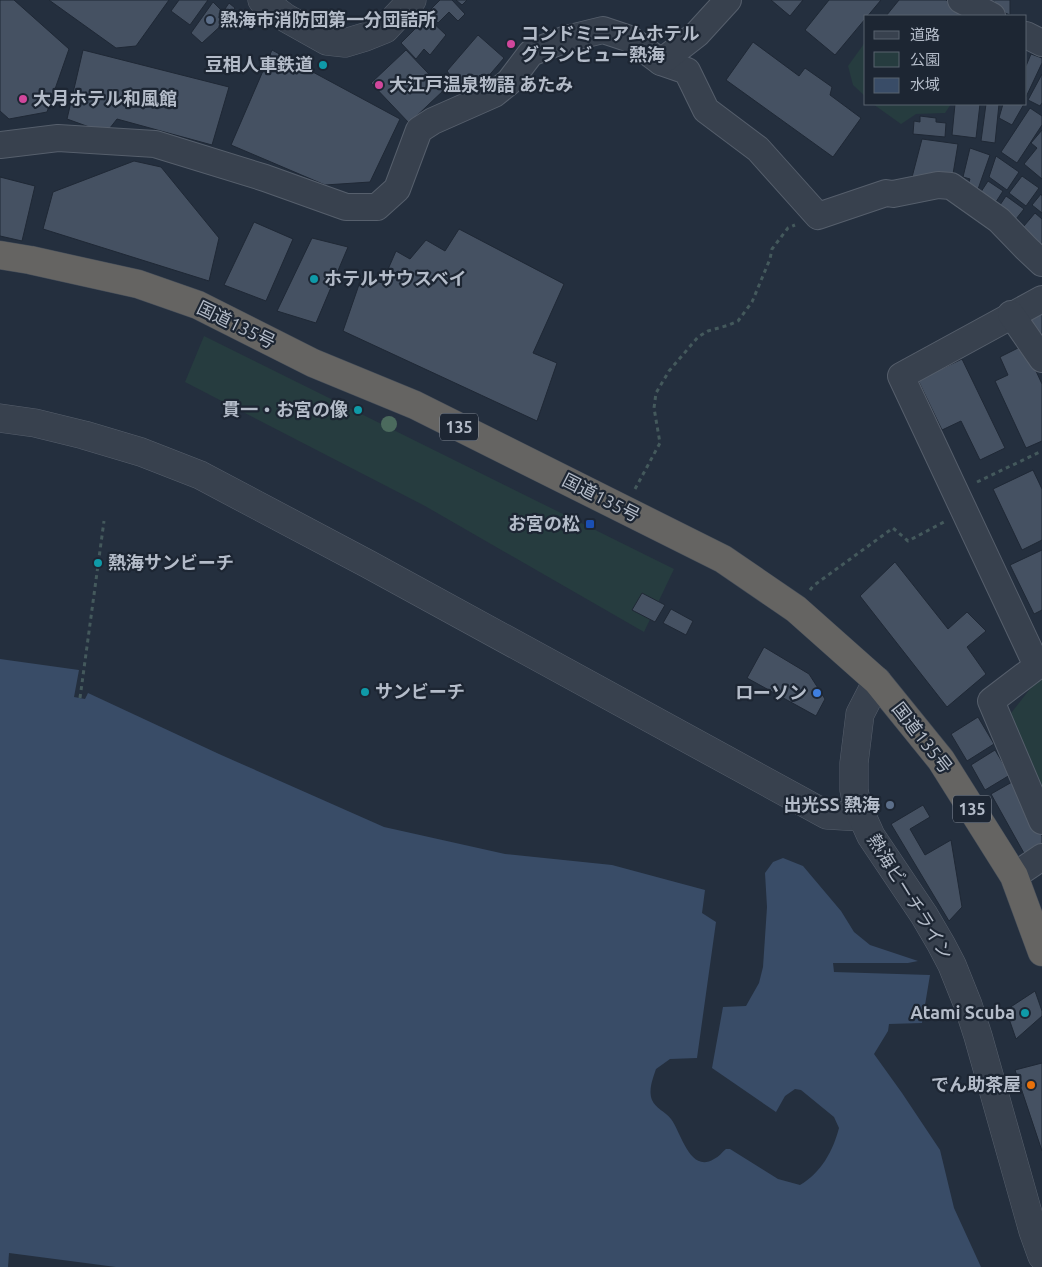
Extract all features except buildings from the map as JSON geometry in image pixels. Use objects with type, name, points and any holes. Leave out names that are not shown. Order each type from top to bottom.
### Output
[{"type":"highway","name":"国道135号","points":[[0,255],[138,284],[198,305],[313,363],[415,405],[723,559],[796,609],[877,681],[941,760],[1014,876],[1042,952]]},
{"type":"street","points":[[262,0],[286,18],[327,41],[345,43],[385,30],[412,0]]},
{"type":"street","points":[[661,62],[697,34],[728,0]]},
{"type":"street","points":[[961,0],[990,15]]},
{"type":"street","points":[[0,145],[58,138],[155,144],[265,178],[346,207],[377,207],[397,189],[418,130],[433,121],[494,94],[509,82],[531,53],[566,39],[603,30],[630,39],[661,62],[686,71],[706,110],[758,149],[818,216],[886,193],[893,194],[938,185],[951,186],[999,220],[1042,263]]},
{"type":"street","points":[[1027,36],[1042,43]]},
{"type":"street","points":[[1042,299],[1011,314],[901,376],[1037,666],[991,701],[1042,821]]},
{"type":"street","points":[[1011,314],[1042,359]]},
{"type":"street","points":[[0,418],[35,423],[84,434],[141,452],[200,475],[368,564],[827,815],[861,817]]},
{"type":"street","name":"熱海ビーチライン","points":[[877,681],[860,714],[854,763],[854,790],[857,805],[871,836],[924,915],[952,966],[968,1005],[986,1062],[1033,1231],[1042,1256]]},
{"type":"street","points":[[1014,876],[1042,857]]},
{"type":"path","points":[[635,490],[660,443],[654,408],[656,393],[669,371],[698,337],[708,331],[729,326],[738,321],[752,302],[770,259],[772,249],[788,228],[818,216]]},
{"type":"path","points":[[796,609],[813,586],[893,528],[908,541],[960,502],[1042,451]]},
{"type":"path","points":[[80,698],[104,521]]},
{"type":"green space","points":[[864,44],[864,95],[853,85],[848,66]]},
{"type":"green space","points":[[874,105],[950,105],[945,113],[916,114],[901,124]]},
{"type":"green space","points":[[204,336],[674,569],[644,632],[425,506],[185,382]]},
{"type":"green space","points":[[1042,677],[1042,801],[1008,717],[1037,680]]},
{"type":"water","points":[[0,659],[79,670],[74,697],[85,699],[88,693],[219,754],[384,827],[505,854],[612,865],[705,890],[702,913],[716,922],[697,1058],[670,1059],[656,1069],[652,1080],[652,1100],[671,1119],[687,1150],[699,1161],[706,1162],[714,1159],[726,1149],[730,1149],[778,1179],[800,1185],[820,1168],[830,1153],[839,1128],[834,1117],[801,1090],[795,1089],[785,1096],[776,1112],[712,1068],[723,1007],[746,1006],[759,983],[763,967],[767,907],[765,873],[773,862],[783,858],[803,866],[841,911],[854,932],[870,945],[918,961],[908,963],[833,963],[834,972],[930,975],[922,1023],[889,1024],[888,1031],[874,1054],[940,1150],[954,1208],[981,1267],[0,1267]]},
{"type":"pier","points":[[9,1253],[116,1267],[8,1267]]},
{"type":"place","name":"熱海市消防団第一分団詰所","points":[[210,20]]},
{"type":"place","name":"コンドミニアムホテル グランビュー熱海","points":[[511,44]]},
{"type":"place","name":"豆相人車鉄道","points":[[323,65]]},
{"type":"place","name":"大江戸温泉物語 あたみ","points":[[379,85]]},
{"type":"place","name":"大月ホテル和風館","points":[[23,99]]},
{"type":"place","name":"ホテルサウスベイ","points":[[314,279]]},
{"type":"place","name":"貫一・お宮の像","points":[[358,410]]},
{"type":"place","name":"お宮の松","points":[[590,524]]},
{"type":"place","name":"熱海サンビーチ","points":[[98,563]]},
{"type":"place","name":"サンビーチ","points":[[365,692]]},
{"type":"place","name":"ローソン","points":[[817,693]]},
{"type":"place","name":"出光SS 熱海","points":[[890,805]]},
{"type":"place","name":"Atami Scuba","points":[[1025,1013]]},
{"type":"place","name":"でん助茶屋","points":[[1031,1085]]}]
